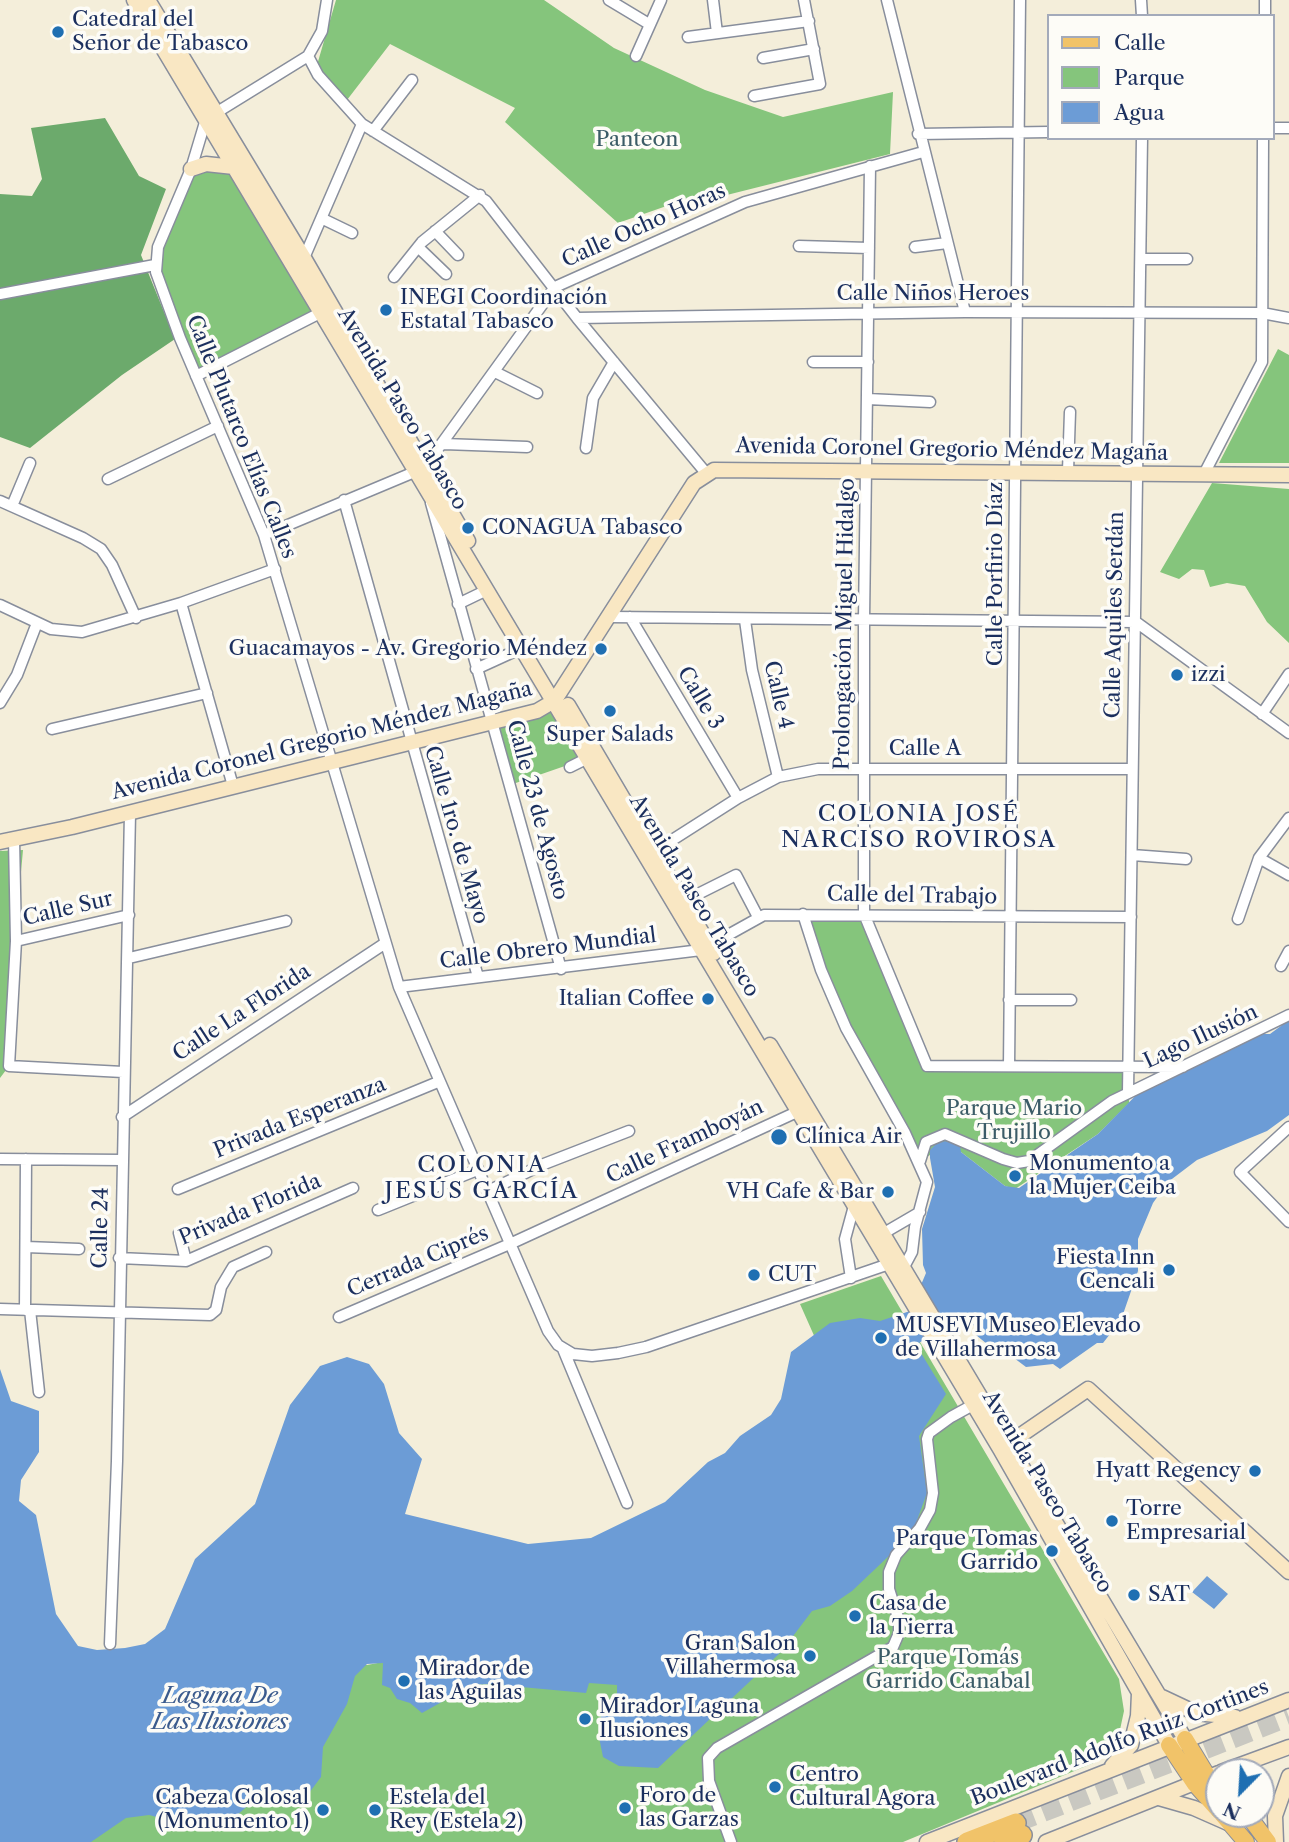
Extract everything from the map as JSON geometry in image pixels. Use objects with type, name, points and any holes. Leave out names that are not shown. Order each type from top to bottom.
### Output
[{"type":"highway","points":[[967,1842],[1014,1833]]},
{"type":"main road","name":"Avenida Paseo Tabasco","points":[[134,0],[304,258],[419,470],[431,500],[522,648],[557,696],[588,758],[904,1266],[1169,1745],[1205,1773]]},
{"type":"main road","name":"Avenida Paseo Tabasco","points":[[148,0],[234,167],[320,313],[655,851],[684,901],[705,947],[971,1406],[1005,1446],[1205,1769]]},
{"type":"main road","points":[[191,169],[219,163],[234,167]]},
{"type":"main road","name":"Avenida Coronel Gregorio Méndez Magaña","points":[[7,841],[130,813],[409,741],[527,715],[557,696],[694,483],[706,473],[733,468],[1289,475]]},
{"type":"main road","points":[[438,532],[454,536]]},
{"type":"main road","points":[[1005,1446],[1088,1389],[1289,1572]]},
{"type":"main road","points":[[1107,1772],[1131,1745],[1138,1716],[1139,1692]]},
{"type":"main road","points":[[1158,1693],[1177,1706],[1196,1713],[1244,1717]]},
{"type":"main road","name":"Boulevard Adolfo Ruiz Cortines","points":[[927,1842],[1289,1700]]},
{"type":"main road","points":[[1263,1758],[1289,1747]]},
{"type":"main road","points":[[1276,1842],[1275,1816],[1289,1776]]},
{"type":"main road","points":[[1055,1840],[1205,1781]]},
{"type":"main road","points":[[1158,1798],[1205,1813]]},
{"type":"main road","name":"Avenida Paseo Tabasco","points":[[1233,1828],[1246,1842]]},
{"type":"street","points":[[0,294],[155,265],[158,247],[210,116],[308,56],[322,31],[327,0]]},
{"type":"street","points":[[609,0],[649,24]]},
{"type":"street","points":[[636,56],[661,0]]},
{"type":"street","points":[[713,0],[717,33]]},
{"type":"street","points":[[754,96],[820,84],[804,0]]},
{"type":"street","points":[[887,0],[918,134],[965,312]]},
{"type":"street","name":"Calle Porfirio Díaz","points":[[1009,1065],[1020,0]]},
{"type":"street","points":[[688,37],[808,21]]},
{"type":"street","points":[[763,58],[814,49]]},
{"type":"street","points":[[308,56],[318,75],[362,124],[480,195],[577,318],[706,473]]},
{"type":"street","points":[[373,131],[412,80]]},
{"type":"street","points":[[304,258],[362,124]]},
{"type":"street","points":[[918,134],[1048,132]]},
{"type":"street","name":"Calle Aquiles Serdán","points":[[1128,1093],[1142,140]]},
{"type":"street","points":[[1204,474],[1261,365],[1263,140]]},
{"type":"street","name":"Calle Ocho Horas","points":[[264,535],[419,470],[444,444],[555,287],[745,202],[923,152]]},
{"type":"street","name":"Prolongación Miguel Hidalgo","points":[[870,166],[864,620],[864,914],[926,1065],[1183,1067]]},
{"type":"street","points":[[394,277],[418,247],[480,195]]},
{"type":"street","points":[[323,219],[352,233]]},
{"type":"street","points":[[435,231],[458,255]]},
{"type":"street","points":[[915,247],[947,243]]},
{"type":"street","points":[[799,246],[869,248]]},
{"type":"street","points":[[418,247],[446,274]]},
{"type":"street","points":[[1141,259],[1187,259]]},
{"type":"street","name":"Calle Plutarco Elías Calles","points":[[155,265],[160,290],[264,535],[399,987],[548,1331],[563,1349],[627,1503]]},
{"type":"street","name":"Calle Niños Heroes","points":[[577,318],[1139,312],[1262,313],[1289,318]]},
{"type":"street","points":[[196,376],[320,313]]},
{"type":"street","points":[[586,448],[593,398],[614,362]]},
{"type":"street","points":[[813,362],[868,362]]},
{"type":"street","points":[[495,372],[537,393]]},
{"type":"street","points":[[868,399],[930,402]]},
{"type":"street","points":[[1068,471],[1070,412]]},
{"type":"street","points":[[108,479],[218,426]]},
{"type":"street","points":[[444,444],[527,447]]},
{"type":"street","points":[[12,506],[30,463]]},
{"type":"street","name":"Calle 1ro. de Mayo","points":[[344,500],[390,660],[409,741],[478,977]]},
{"type":"street","name":"Calle 23 de Agosto","points":[[431,500],[561,969]]},
{"type":"street","points":[[0,501],[83,538],[101,549],[112,565],[136,618]]},
{"type":"street","points":[[0,606],[60,632],[82,632],[136,618],[275,569]]},
{"type":"street","points":[[458,604],[487,590]]},
{"type":"street","points":[[181,603],[233,786]]},
{"type":"street","points":[[610,617],[1136,622],[1289,733]]},
{"type":"street","name":"Calle 3","points":[[630,617],[738,798]]},
{"type":"street","name":"Calle 4","points":[[745,620],[752,670],[778,777]]},
{"type":"street","points":[[0,703],[17,675],[37,623]]},
{"type":"street","points":[[476,668],[522,648]]},
{"type":"street","points":[[1262,714],[1289,674]]},
{"type":"street","points":[[52,729],[207,693]]},
{"type":"street","points":[[570,767],[588,758]]},
{"type":"street","name":"Calle A","points":[[655,851],[738,798],[778,777],[818,769],[1132,769]]},
{"type":"street","name":"Calle 24","points":[[110,1644],[120,1311],[123,1072],[129,958],[130,813]]},
{"type":"street","points":[[1238,919],[1259,858],[1289,818]]},
{"type":"street","points":[[7,841],[16,941],[9,1066],[123,1072]]},
{"type":"street","points":[[1132,855],[1186,859]]},
{"type":"street","points":[[1259,858],[1289,875]]},
{"type":"street","points":[[684,901],[736,875],[758,917]]},
{"type":"street","points":[[803,914],[821,970],[846,1028],[920,1161],[927,1187],[912,1252],[904,1266]]},
{"type":"street","name":"Calle del Trabajo","points":[[705,947],[758,917],[803,914],[1131,917]]},
{"type":"street","name":"Calle Sur","points":[[16,941],[129,915]]},
{"type":"street","points":[[129,958],[286,922]]},
{"type":"street","name":"Calle La Florida","points":[[122,1118],[384,944]]},
{"type":"street","name":"Calle Obrero Mundial","points":[[399,987],[561,969],[705,947]]},
{"type":"street","points":[[1280,966],[1289,951]]},
{"type":"street","points":[[1009,1000],[1071,1000]]},
{"type":"street","name":"Lago Ilusión","points":[[920,1161],[926,1142],[945,1134],[1003,1160],[1029,1161],[1098,1110],[1128,1093],[1289,1015]]},
{"type":"street","name":"Privada Esperanza","points":[[177,1189],[438,1082]]},
{"type":"street","name":"Calle Framboyán","points":[[512,1243],[799,1111]]},
{"type":"street","points":[[1289,1127],[1240,1172],[1289,1222]]},
{"type":"street","points":[[488,1191],[544,1164],[629,1131]]},
{"type":"street","points":[[0,1158],[121,1160]]},
{"type":"street","points":[[26,1159],[28,1310],[39,1392]]},
{"type":"street","points":[[378,1210],[478,1170]]},
{"type":"street","name":"Privada Florida","points":[[119,1258],[186,1261],[353,1188]]},
{"type":"street","points":[[850,1278],[845,1239],[854,1206]]},
{"type":"street","points":[[884,1233],[920,1212]]},
{"type":"street","points":[[179,1233],[186,1261]]},
{"type":"street","name":"Cerrada Ciprés","points":[[339,1317],[512,1243]]},
{"type":"street","points":[[26,1247],[79,1249]]},
{"type":"street","points":[[0,1309],[214,1314],[221,1287],[233,1267],[266,1252]]},
{"type":"street","points":[[563,1349],[592,1356],[646,1347],[889,1264]]},
{"type":"street","points":[[731,1842],[709,1781],[708,1758],[717,1748],[893,1647],[899,1633],[899,1621],[889,1590],[889,1572],[896,1555],[920,1528],[930,1510],[933,1493],[927,1439],[929,1433],[971,1406]]},
{"type":"green space","name":"Panteon","points":[[336,0],[544,0],[614,48],[705,90],[783,117],[893,92],[890,154],[687,205],[675,203],[618,223],[505,122],[515,108],[390,44],[347,100],[317,65]]},
{"type":"green space","points":[[105,118],[139,176],[166,189],[141,255],[175,339],[122,375],[30,448],[0,437],[0,194],[32,196],[42,179],[31,128]]},
{"type":"green space","points":[[234,167],[320,313],[196,376],[155,265],[191,169]]},
{"type":"green space","points":[[1278,349],[1289,355],[1289,463],[1219,463]]},
{"type":"green space","points":[[1212,483],[1289,489],[1289,643],[1267,622],[1245,586],[1227,583],[1210,587],[1204,570],[1192,569],[1179,579],[1160,572]]},
{"type":"green space","points":[[559,709],[588,758],[510,785],[492,722]]},
{"type":"green space","points":[[23,850],[13,960],[9,1066],[0,1078],[0,851]]},
{"type":"green space","name":"Parque Mario Trujillo","points":[[803,914],[864,914],[924,1063],[1130,1065],[1129,1103],[1098,1134],[1015,1189],[1005,1186],[961,1152],[930,1155],[920,1161],[846,1028]]},
{"type":"green space","name":"Parque Tomás Garrido Canabal","points":[[881,1276],[1119,1679],[1124,1711],[1118,1739],[1096,1762],[903,1842],[74,1842],[344,1663],[367,1665],[383,1662],[618,1681],[627,1766],[639,1760],[816,1340],[800,1304]]},
{"type":"water","name":"Laguna De Las Ilusiones","points":[[1289,1020],[1289,1115],[1267,1131],[1197,1160],[1168,1182],[1153,1203],[1138,1239],[1138,1271],[1121,1320],[1103,1343],[1097,1343],[1060,1369],[1053,1364],[1026,1367],[994,1343],[987,1344],[976,1335],[977,1329],[963,1314],[916,1345],[946,1394],[919,1436],[927,1493],[912,1534],[852,1591],[830,1606],[812,1611],[781,1652],[658,1768],[619,1766],[603,1757],[599,1737],[602,1706],[617,1693],[617,1685],[589,1683],[586,1693],[489,1684],[472,1685],[422,1713],[410,1703],[397,1699],[390,1688],[382,1685],[383,1663],[367,1664],[355,1676],[347,1704],[323,1747],[321,1777],[300,1805],[266,1798],[251,1803],[229,1822],[199,1828],[149,1815],[126,1818],[91,1842],[0,1842],[0,1369],[11,1401],[39,1411],[39,1452],[21,1480],[19,1501],[36,1515],[56,1614],[78,1646],[97,1650],[125,1648],[145,1644],[165,1629],[195,1559],[255,1504],[290,1405],[320,1366],[347,1357],[369,1364],[384,1384],[399,1433],[422,1459],[405,1514],[528,1544],[591,1538],[665,1502],[708,1462],[725,1453],[740,1436],[771,1415],[781,1399],[791,1352],[830,1323],[860,1318],[880,1321],[910,1311],[926,1273],[923,1265],[922,1229],[935,1187],[930,1150],[936,1144],[945,1141],[960,1145],[961,1152],[1005,1186],[1019,1188],[1098,1134],[1148,1083],[1245,1034],[1270,1034]]},
{"type":"water","points":[[1207,1576],[1228,1594],[1214,1609],[1192,1592]]},
{"type":"tunnel","points":[[1016,1823],[1289,1717]]},
{"type":"place","name":"Catedral del Señor de Tabasco","points":[[58,32]]},
{"type":"place","name":"INEGI Coordinación Estatal Tabasco","points":[[386,310]]},
{"type":"place","name":"CONAGUA Tabasco","points":[[468,528]]},
{"type":"place","name":"Guacamayos - Av. Gregorio Méndez","points":[[601,649]]},
{"type":"place","name":"izzi","points":[[1177,675]]},
{"type":"place","name":"Super Salads","points":[[610,711]]},
{"type":"place","name":"Italian Coffee","points":[[708,999]]},
{"type":"place","name":"Clínica Air","points":[[779,1137]]},
{"type":"place","name":"Monumento a la Mujer Ceiba","points":[[1015,1176]]},
{"type":"place","name":"VH Cafe & Bar","points":[[888,1192]]},
{"type":"place","name":"Fiesta Inn Cencali","points":[[1169,1270]]},
{"type":"place","name":"CUT","points":[[754,1275]]},
{"type":"place","name":"MUSEVI Museo Elevado de Villahermosa","points":[[881,1338]]},
{"type":"place","name":"Hyatt Regency","points":[[1255,1471]]},
{"type":"place","name":"Torre Empresarial","points":[[1112,1521]]},
{"type":"place","name":"Parque Tomas Garrido","points":[[1052,1551]]},
{"type":"place","name":"SAT","points":[[1134,1595]]},
{"type":"place","name":"Casa de la Tierra","points":[[855,1616]]},
{"type":"place","name":"Gran Salon Villahermosa","points":[[810,1656]]},
{"type":"place","name":"Mirador de las Aguilas","points":[[404,1681]]},
{"type":"place","name":"Mirador Laguna Ilusiones","points":[[585,1719]]},
{"type":"place","name":"Centro Cultural Agora","points":[[775,1787]]},
{"type":"place","name":"Foro de las Garzas","points":[[625,1808]]},
{"type":"place","name":"Cabeza Colosal (Monumento 1)","points":[[323,1810]]},
{"type":"place","name":"Estela del Rey (Estela 2)","points":[[375,1810]]},
{"type":"district","name":"COLONIA JOSÉ NARCISO ROVIROSA","points":[[919,827]]},
{"type":"district","name":"COLONIA JESÚS GARCÍA","points":[[482,1178]]}]
